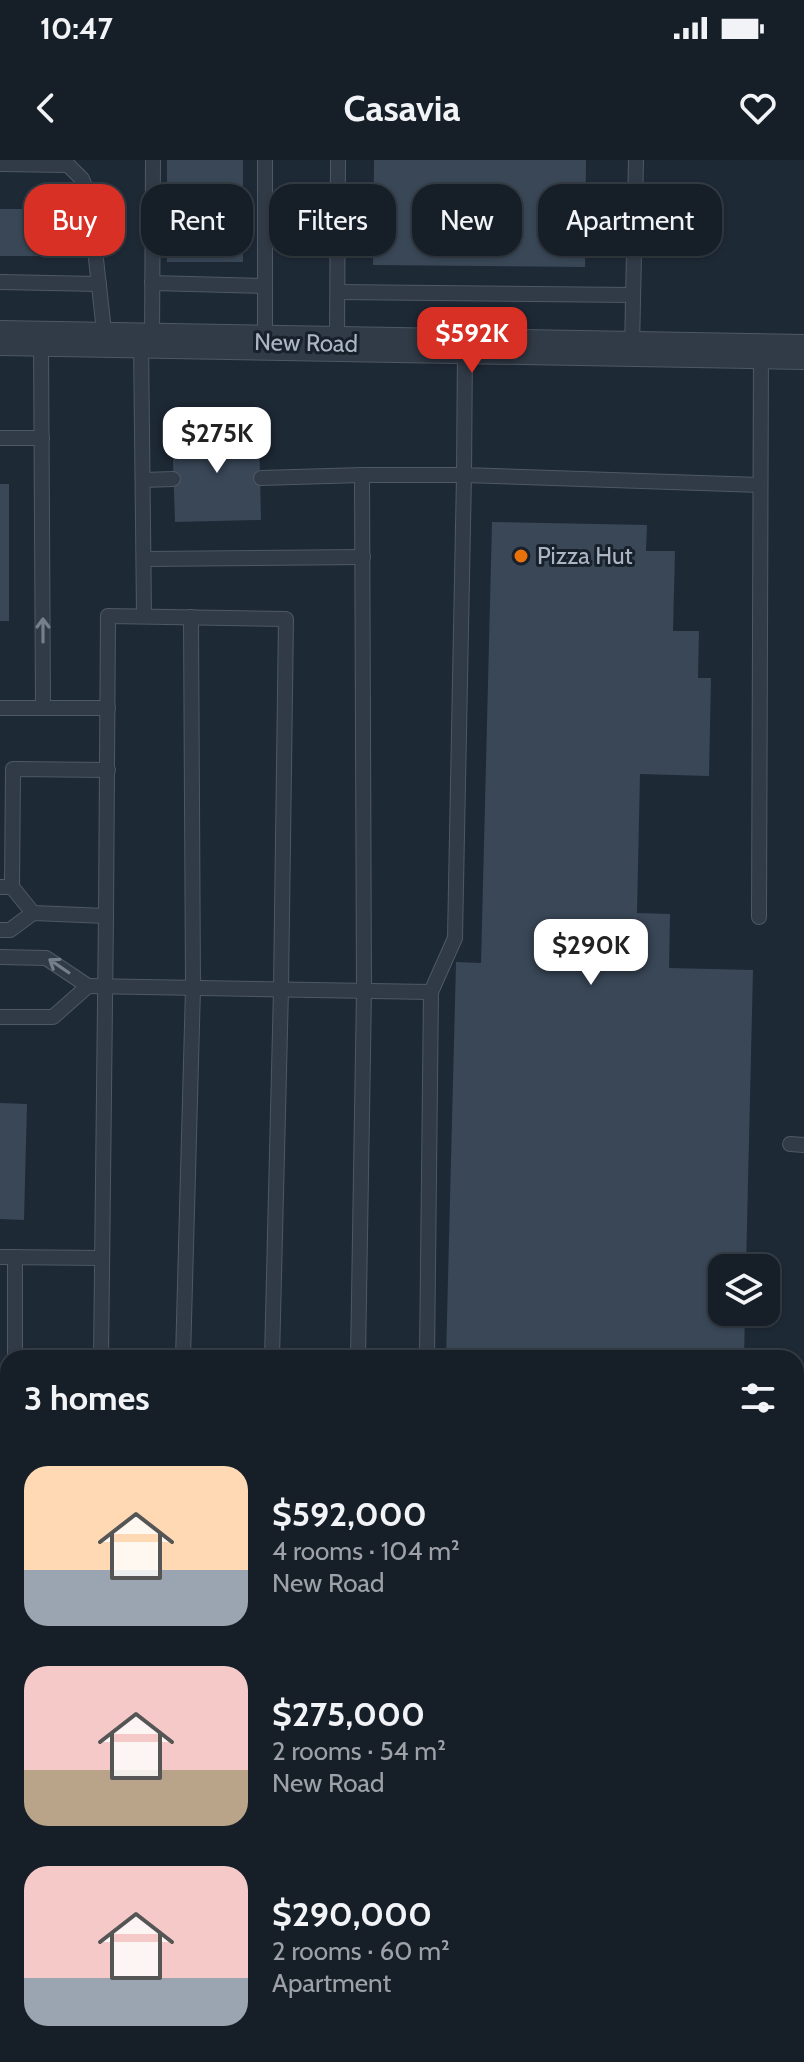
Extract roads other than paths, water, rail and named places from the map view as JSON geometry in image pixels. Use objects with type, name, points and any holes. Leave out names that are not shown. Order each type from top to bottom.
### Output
[{"type":"street","name":"New Road","points":[[0,338],[804,352]]},
{"type":"lane","points":[[153,160],[153,184]]},
{"type":"lane","points":[[162,160],[162,184]]},
{"type":"lane","points":[[256,160],[256,257],[265,266]]},
{"type":"lane","points":[[265,160],[265,342]]},
{"type":"lane","points":[[337,343],[338,160]]},
{"type":"lane","points":[[632,349],[636,160]]},
{"type":"lane","points":[[0,164],[68,165],[82,179],[89,196],[105,340]]},
{"type":"lane","points":[[144,615],[146,340],[153,256]]},
{"type":"lane","points":[[0,282],[99,284]]},
{"type":"lane","points":[[152,283],[265,286]]},
{"type":"lane","points":[[338,292],[633,295]]},
{"type":"lane","points":[[41,339],[43,708]]},
{"type":"lane","points":[[427,1350],[431,992],[455,938],[465,345]]},
{"type":"lane","points":[[759,917],[761,351]]},
{"type":"lane","points":[[0,438],[42,438]]},
{"type":"lane","points":[[358,1350],[364,991],[362,475]]},
{"type":"lane","points":[[261,478],[464,475],[760,485]]},
{"type":"lane","points":[[143,480],[173,479]]},
{"type":"lane","points":[[144,559],[363,557]]},
{"type":"lane","points":[[101,1350],[108,616],[144,615],[286,619],[272,1350]]},
{"type":"lane","points":[[183,1350],[193,988],[191,617]]},
{"type":"lane","points":[[0,708],[108,708]]},
{"type":"lane","points":[[33,913],[6,887],[13,769],[108,770]]},
{"type":"lane","points":[[0,930],[10,930],[33,913],[106,916]]},
{"type":"lane","points":[[0,957],[46,958],[88,986],[431,992]]},
{"type":"lane","points":[[0,1017],[53,1017],[88,986]]},
{"type":"lane","points":[[14,1350],[7,1257],[102,1258]]},
{"type":"place","name":"Pizza Hut","points":[[521,556]]}]
